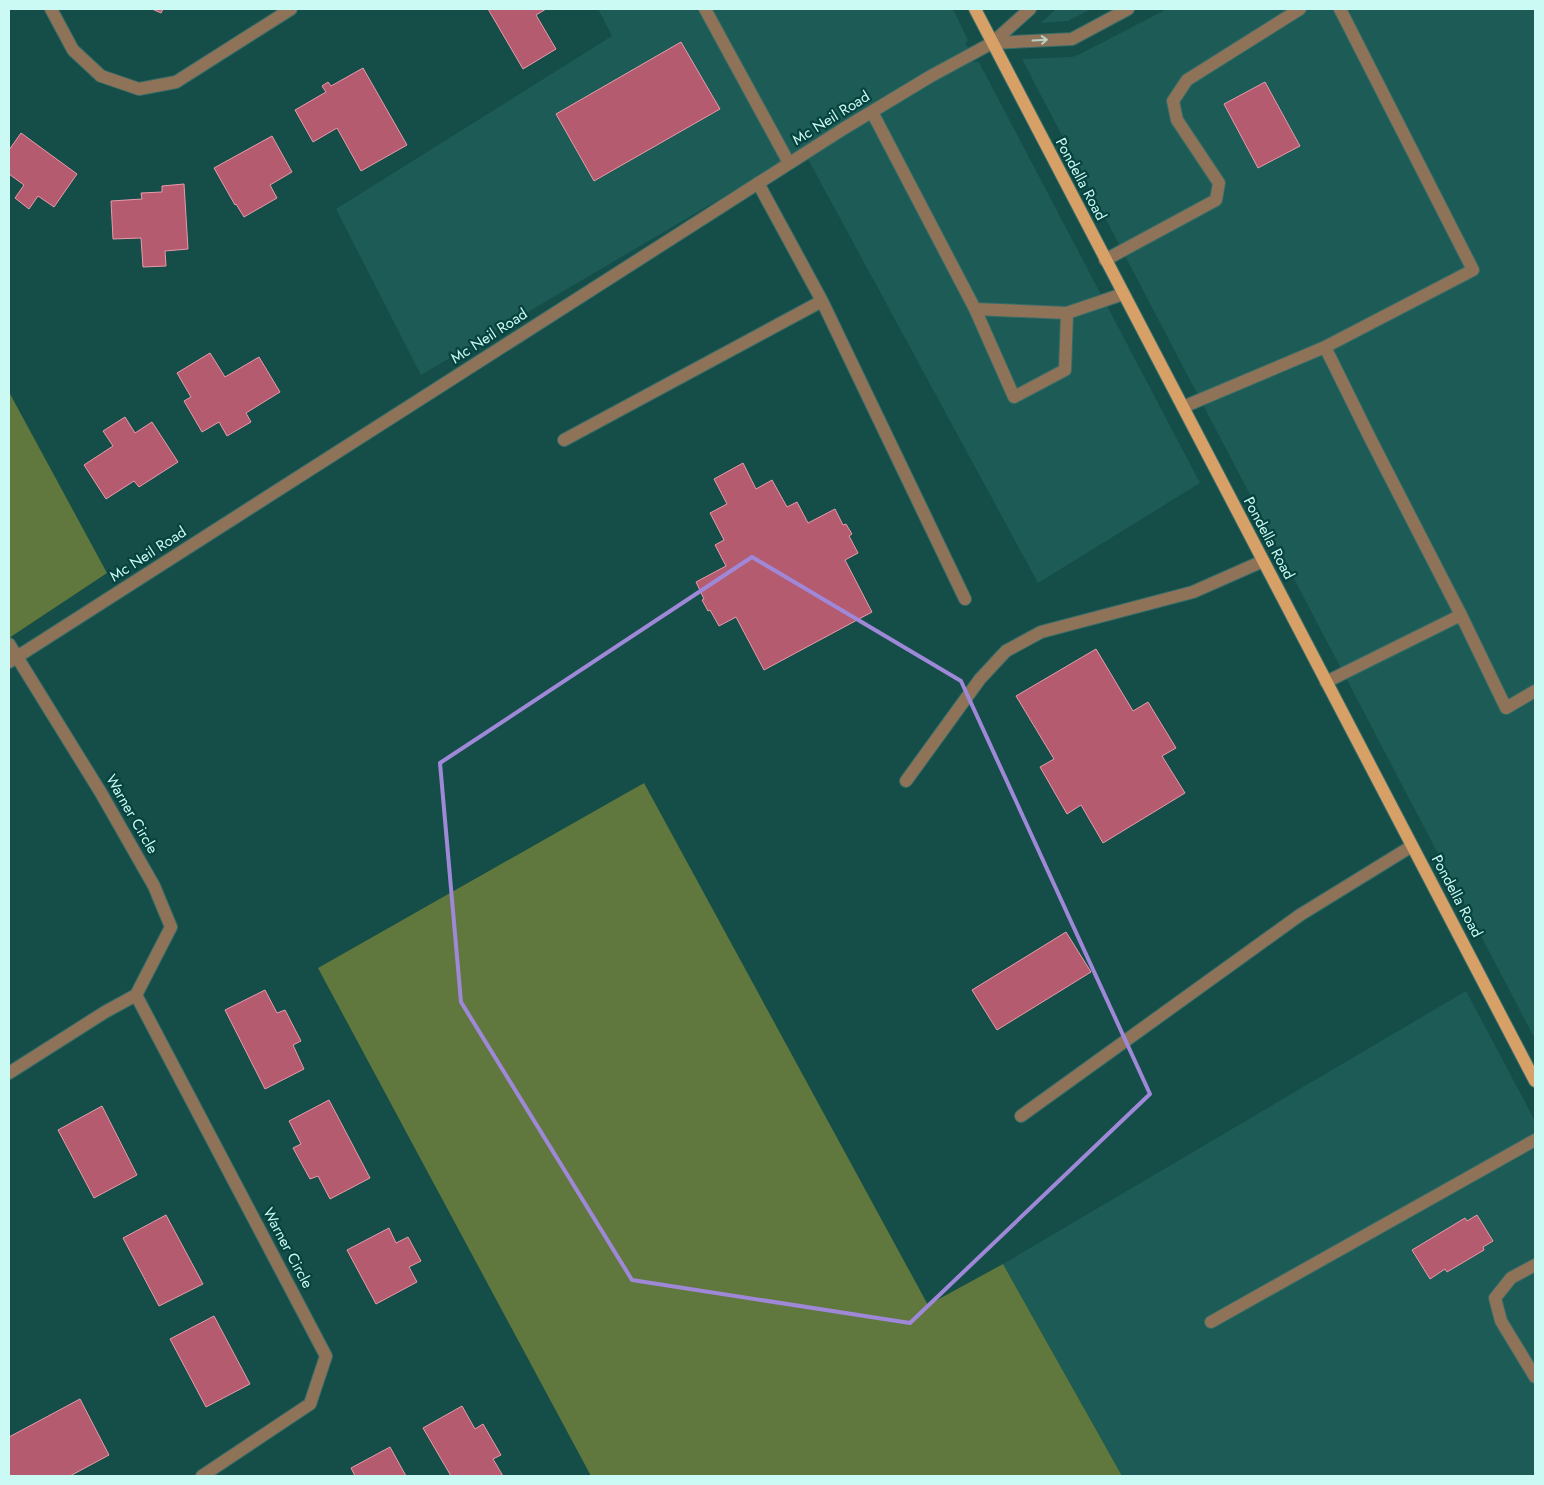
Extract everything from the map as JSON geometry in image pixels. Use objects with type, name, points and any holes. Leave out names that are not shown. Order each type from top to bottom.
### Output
[{"type":"main road","name":"Pondella Road","points":[[975,9],[1535,1081]]},
{"type":"street","points":[[50,9],[73,50],[101,76],[139,89],[176,82],[292,9]]},
{"type":"street","points":[[705,9],[789,164]]},
{"type":"street","points":[[992,43],[1030,9]]},
{"type":"street","points":[[992,43],[1072,38],[1128,9]]},
{"type":"street","points":[[1105,260],[1216,200],[1220,183],[1177,120],[1173,101],[1187,80],[1300,9]]},
{"type":"street","points":[[1183,407],[1325,347],[1473,270],[1340,9]]},
{"type":"street","name":"Mc Neil Road","points":[[13,660],[758,183],[872,112],[992,43]]},
{"type":"street","points":[[872,112],[975,309],[1014,397],[1065,370],[1067,313]]},
{"type":"street","points":[[758,183],[822,301],[965,599]]},
{"type":"street","points":[[975,309],[1067,313],[1123,294]]},
{"type":"street","points":[[564,440],[822,301]]},
{"type":"street","points":[[1325,347],[1506,708],[1535,691]]},
{"type":"street","points":[[906,781],[980,679],[1006,651],[1041,632],[1192,592],[1263,561]]},
{"type":"street","points":[[1326,682],[1461,615]]},
{"type":"street","points":[[9,644],[13,660]]},
{"type":"street","name":"Warner Circle","points":[[13,660],[101,793],[150,877],[171,927],[136,995],[326,1356],[310,1404],[202,1476]]},
{"type":"street","points":[[1021,1116],[1300,915],[1412,846]]},
{"type":"street","points":[[9,1073],[97,1017],[136,995]]},
{"type":"street","points":[[1211,1322],[1535,1140]]},
{"type":"street","points":[[1535,1265],[1511,1278],[1495,1298],[1501,1321],[1535,1376]]},
{"type":"highlighted area","points":[[752,557],[961,681],[1150,1094],[910,1323],[632,1280],[461,1002],[440,763]]},
{"type":"shaded area","points":[[598,9],[953,9],[968,40],[965,44],[972,51],[972,62],[979,62],[1200,483],[1038,583],[803,150],[421,375],[336,209],[612,36]]},
{"type":"shaded area","points":[[1056,9],[1091,9],[1068,21],[1041,23]]},
{"type":"shaded area","points":[[1167,9],[1535,9],[1535,1039],[1022,59],[1072,57]]},
{"type":"shaded area","points":[[1466,991],[1535,1121],[1535,1476],[1122,1476],[1003,1264]]},
{"type":"green space","points":[[9,392],[107,573],[9,638]]},
{"type":"green space","points":[[644,783],[928,1305],[1003,1264],[1122,1476],[591,1476],[318,968]]},
{"type":"building","points":[[152,9],[163,9],[161,13]]},
{"type":"building","points":[[488,9],[546,9],[536,15],[556,49],[523,69]]},
{"type":"building","points":[[681,42],[720,109],[594,181],[556,114]]},
{"type":"building","points":[[363,68],[407,145],[361,171],[337,128],[313,142],[295,110],[326,92],[322,86],[328,82],[331,86]]},
{"type":"building","points":[[1265,82],[1300,146],[1258,168],[1224,104]]},
{"type":"building","points":[[21,133],[77,174],[54,207],[38,196],[29,209],[15,198],[24,185],[9,174],[9,150]]},
{"type":"building","points":[[272,136],[292,172],[270,185],[277,198],[244,217],[214,168]]},
{"type":"building","points":[[184,184],[188,249],[165,251],[166,266],[143,267],[141,238],[113,239],[111,201],[142,199],[141,193],[162,192],[162,186]]},
{"type":"building","points":[[210,353],[225,377],[259,357],[280,392],[246,413],[251,422],[227,436],[219,422],[202,432],[184,401],[191,397],[177,373]]},
{"type":"building","points":[[125,417],[135,433],[152,422],[178,462],[139,487],[134,481],[106,499],[84,465],[113,446],[103,431]]},
{"type":"building","points":[[743,463],[756,489],[772,480],[787,507],[797,502],[808,523],[835,509],[843,525],[846,524],[852,534],[849,536],[858,553],[845,560],[872,612],[764,670],[736,617],[719,626],[702,600],[704,599],[696,582],[726,566],[715,545],[724,540],[710,513],[727,504],[714,479]]},
{"type":"building","points":[[1096,649],[1133,711],[1148,702],[1176,748],[1162,756],[1185,793],[1103,843],[1081,805],[1067,814],[1040,767],[1054,759],[1016,696]]},
{"type":"building","points":[[1066,932],[1091,972],[997,1030],[972,990]]},
{"type":"building","points":[[265,990],[277,1013],[285,1010],[301,1041],[293,1045],[304,1069],[265,1089],[225,1010]]},
{"type":"building","points":[[329,1100],[370,1178],[330,1199],[318,1176],[310,1179],[293,1148],[301,1144],[289,1121]]},
{"type":"building","points":[[102,1106],[137,1175],[94,1198],[58,1130]]},
{"type":"building","points":[[166,1215],[203,1284],[159,1306],[123,1238]]},
{"type":"building","points":[[1477,1215],[1493,1241],[1483,1247],[1484,1250],[1447,1272],[1445,1269],[1430,1279],[1412,1250],[1465,1218],[1467,1221]]},
{"type":"building","points":[[389,1228],[396,1243],[408,1237],[421,1261],[409,1267],[417,1282],[376,1304],[347,1250]]},
{"type":"building","points":[[214,1316],[250,1384],[206,1407],[170,1339]]},
{"type":"building","points":[[80,1399],[109,1455],[70,1476],[9,1476],[9,1437]]},
{"type":"building","points":[[462,1406],[475,1429],[483,1424],[501,1455],[493,1459],[503,1476],[451,1476],[423,1428]]},
{"type":"building","points":[[390,1447],[406,1476],[355,1476],[351,1468]]}]
